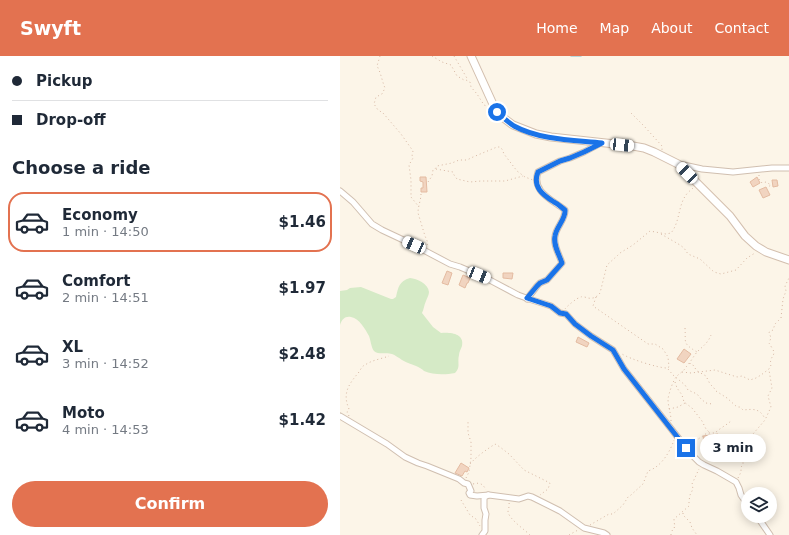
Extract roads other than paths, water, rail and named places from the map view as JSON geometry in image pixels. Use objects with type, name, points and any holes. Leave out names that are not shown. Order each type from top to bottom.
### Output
[{"type":"main road","points":[[471,56],[492,104],[497,112],[513,125],[525,131],[551,137],[644,148],[654,152],[678,164],[730,216],[745,236],[757,247],[766,252],[789,260]]},
{"type":"street","points":[[527,298],[540,283],[547,280],[562,263],[554,237],[566,214],[565,210],[541,192],[537,181],[538,172],[602,143]]},
{"type":"street","points":[[678,164],[702,169],[733,172],[772,168],[789,168]]},
{"type":"street","points":[[340,191],[353,202],[377,228],[450,264],[486,278],[527,298],[551,306],[560,313],[566,314],[575,324],[611,348],[615,352],[622,366],[696,459],[704,465],[736,482],[741,496]]},
{"type":"street","points":[[340,416],[418,464],[427,466],[468,484],[471,491],[469,493],[470,495],[489,495],[519,499],[528,496],[560,511],[585,528],[607,535]]},
{"type":"street","points":[[483,533],[486,512],[484,508],[484,499],[489,495]]},
{"type":"street","points":[[762,523],[770,535]]},
{"type":"waterway","points":[[571,56],[581,56]]}]
